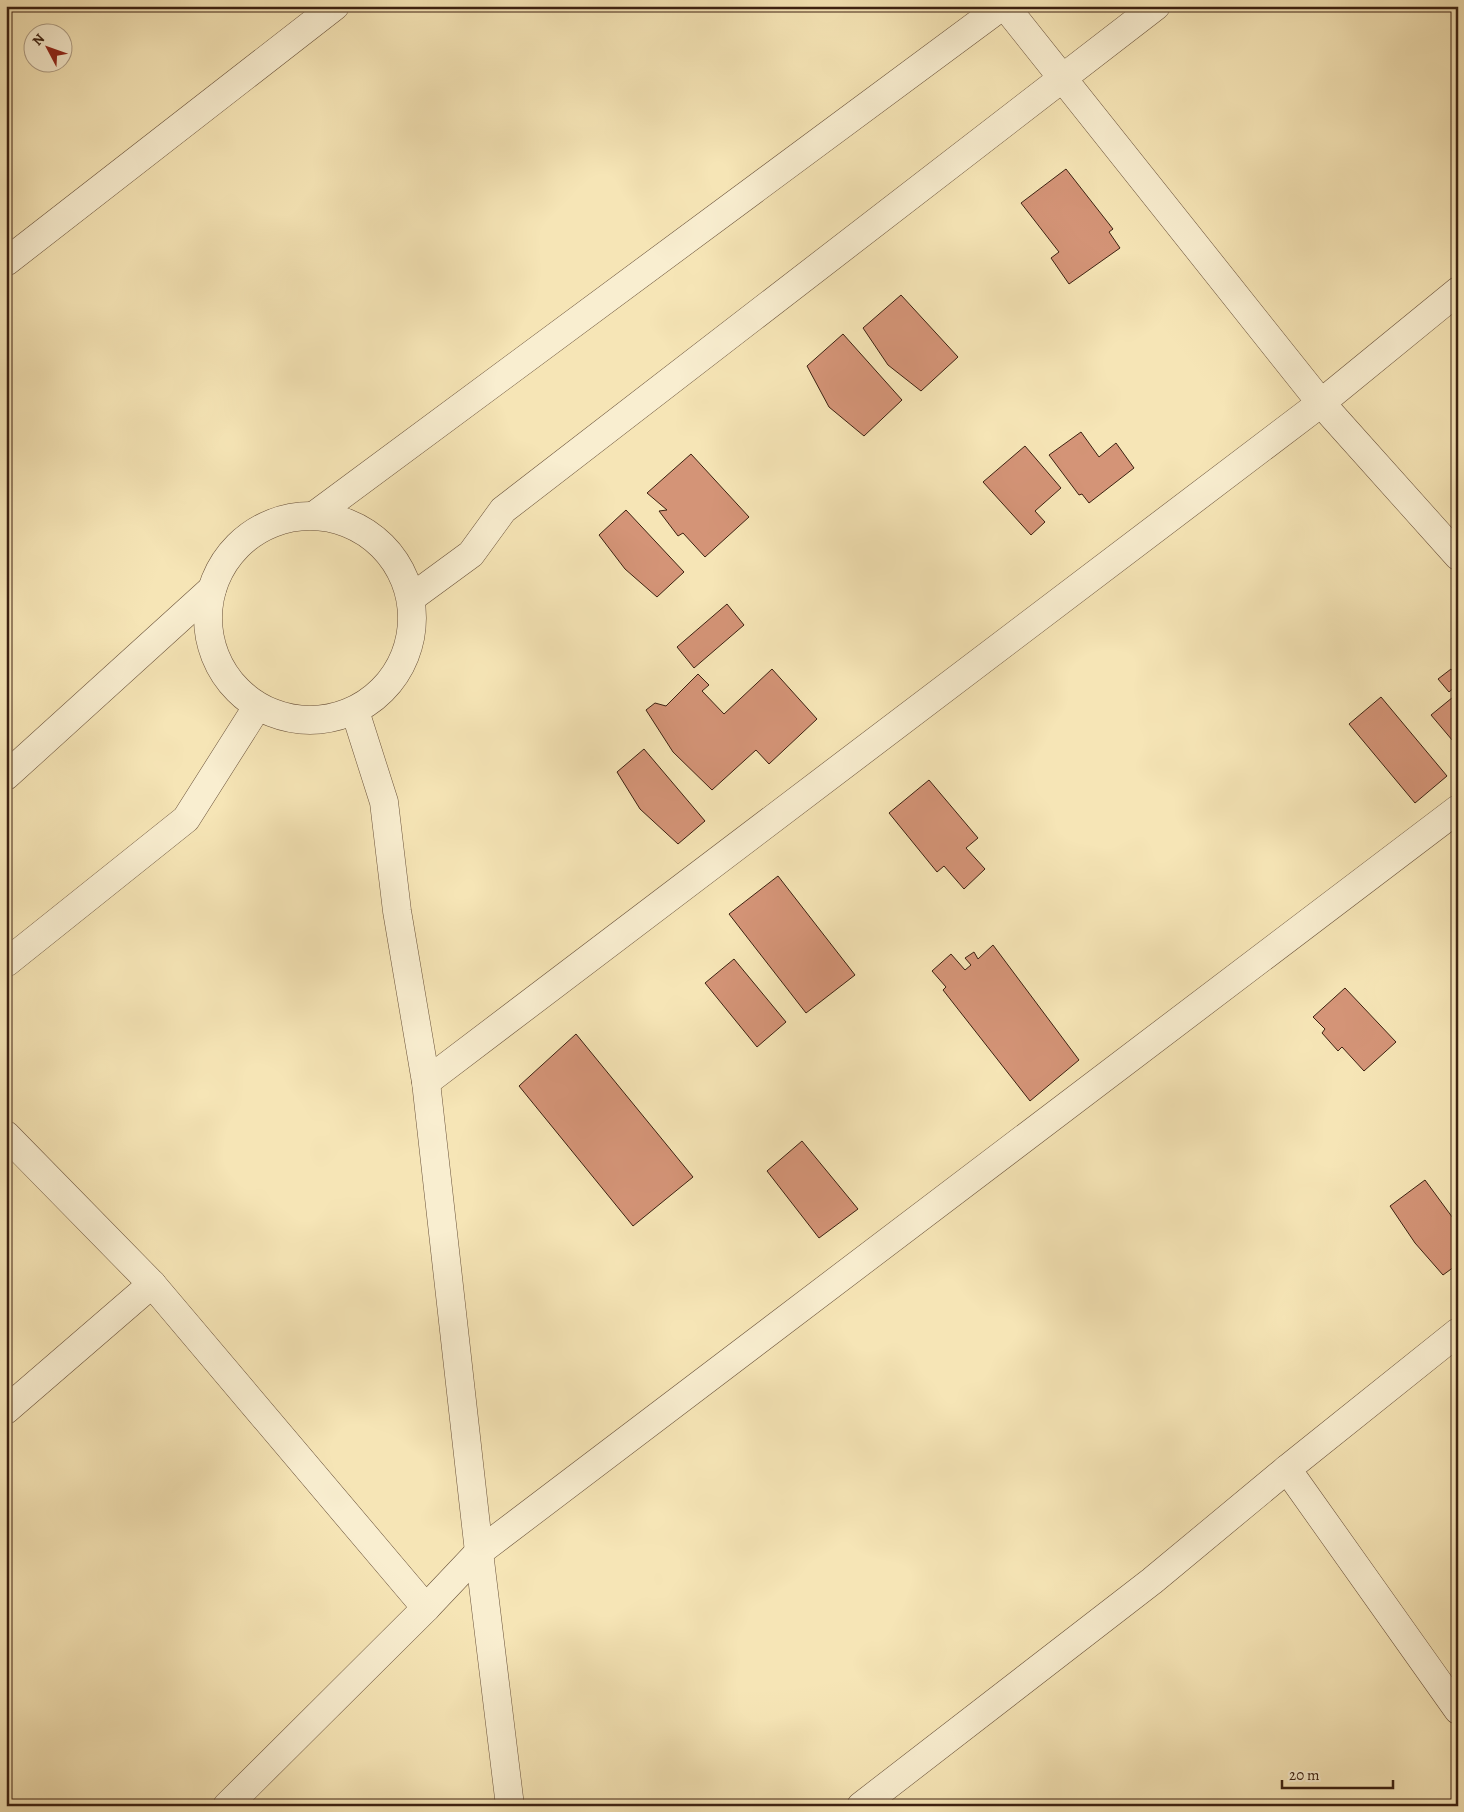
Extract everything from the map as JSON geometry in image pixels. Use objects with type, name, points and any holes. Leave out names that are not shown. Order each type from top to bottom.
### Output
[{"type":"street","points":[[6,262],[335,6]]},
{"type":"street","points":[[315,515],[1004,6],[1321,403],[1458,556]]},
{"type":"street","points":[[411,598],[471,554],[503,510],[1156,6]]},
{"type":"street","points":[[426,1082],[1321,403],[1458,291]]},
{"type":"street","points":[[315,515],[348,522],[377,540],[399,566],[411,598],[412,632],[402,664],[382,692],[354,711],[322,720],[288,718],[257,706],[231,684],[215,655],[207,622],[212,589],[227,558],[251,534],[282,520],[315,515]]},
{"type":"street","points":[[6,776],[212,589]]},
{"type":"street","points":[[6,963],[186,819],[257,706]]},
{"type":"street","points":[[354,711],[384,802],[398,911],[426,1082],[479,1552],[510,1806]]},
{"type":"street","points":[[227,1806],[426,1608],[479,1552],[1458,809]]},
{"type":"street","points":[[6,1135],[152,1284],[426,1608]]},
{"type":"street","points":[[6,1410],[152,1284]]},
{"type":"street","points":[[861,1806],[1152,1582],[1287,1468],[1458,1332]]},
{"type":"street","points":[[1287,1468],[1458,1710]]},
{"type":"building","points":[[1066,169],[1113,229],[1109,232],[1120,248],[1069,284],[1051,258],[1059,252],[1021,203]]},
{"type":"building","points":[[901,295],[958,357],[921,391],[888,365],[863,328]]},
{"type":"building","points":[[843,334],[902,400],[864,436],[829,407],[807,366]]},
{"type":"building","points":[[1081,432],[1099,457],[1116,443],[1134,468],[1089,503],[1082,494],[1079,495],[1049,455]]},
{"type":"building","points":[[1025,446],[1061,488],[1035,511],[1045,522],[1031,535],[983,482]]},
{"type":"building","points":[[691,454],[749,517],[705,557],[683,533],[678,536],[659,511],[667,510],[647,493]]},
{"type":"building","points":[[626,510],[684,572],[657,597],[625,569],[599,535]]},
{"type":"building","points":[[727,604],[744,625],[694,668],[677,647]]},
{"type":"building","points":[[772,669],[817,719],[769,764],[756,750],[712,790],[673,752],[646,710],[655,703],[666,706],[698,674],[709,685],[702,691],[724,714]]},
{"type":"building","points":[[1451,669],[1458,677],[1458,684],[1449,692],[1438,679]]},
{"type":"building","points":[[1458,693],[1458,747],[1431,715]]},
{"type":"building","points":[[1381,697],[1447,776],[1415,803],[1349,724]]},
{"type":"building","points":[[644,749],[705,821],[678,844],[640,809],[617,772]]},
{"type":"building","points":[[929,780],[978,838],[966,848],[985,869],[964,889],[944,866],[937,872],[889,813]]},
{"type":"building","points":[[778,876],[855,975],[806,1013],[729,914]]},
{"type":"building","points":[[993,945],[1079,1060],[1030,1101],[943,990],[946,987],[932,971],[951,954],[965,970],[971,965],[965,958],[974,952],[978,959]]},
{"type":"building","points":[[734,959],[786,1022],[757,1047],[705,983]]},
{"type":"building","points":[[1345,988],[1396,1042],[1364,1071],[1342,1047],[1338,1051],[1322,1033],[1325,1029],[1313,1017]]},
{"type":"building","points":[[576,1034],[693,1177],[633,1226],[519,1086]]},
{"type":"building","points":[[802,1141],[858,1209],[819,1238],[767,1171]]},
{"type":"building","points":[[1425,1180],[1458,1225],[1458,1264],[1443,1275],[1415,1243],[1390,1206]]}]
